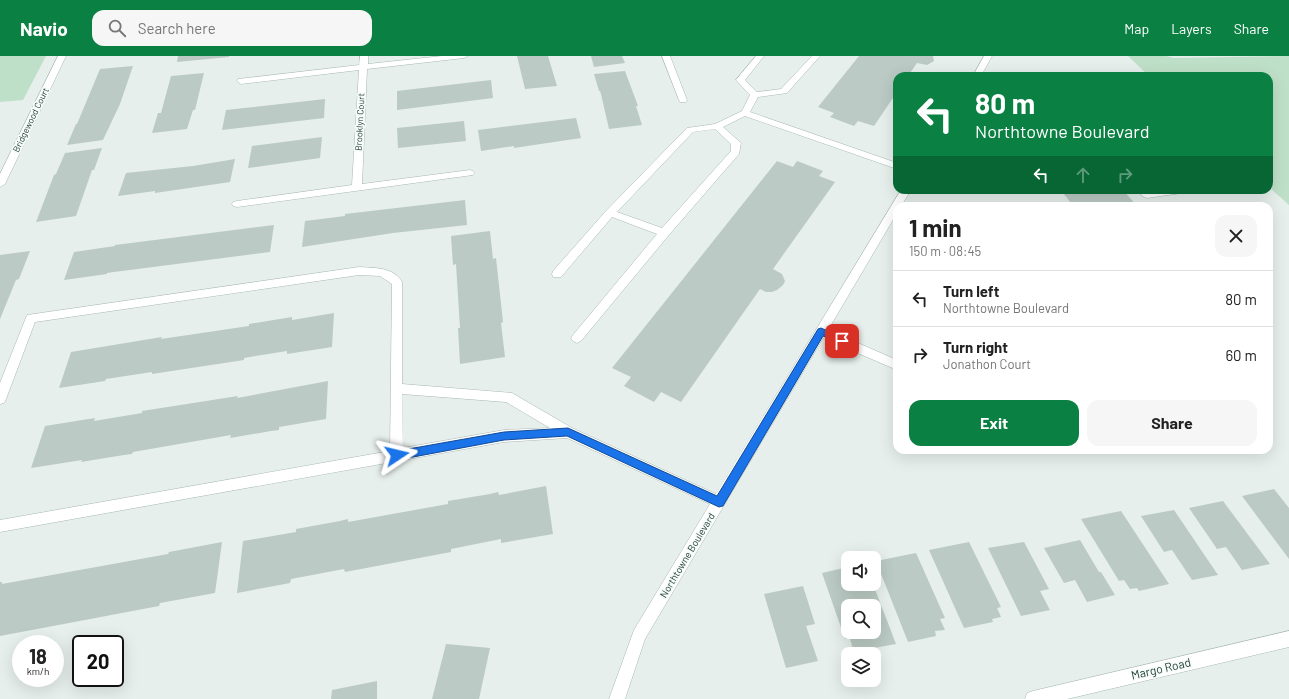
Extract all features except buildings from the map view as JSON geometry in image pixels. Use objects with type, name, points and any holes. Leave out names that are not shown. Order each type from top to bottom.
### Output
[{"type":"street","name":"Bridgewood Court","points":[[0,184],[62,56]]},
{"type":"street","name":"Brooklyn Court","points":[[357,188],[364,56]]},
{"type":"street","points":[[241,82],[464,56]]},
{"type":"street","points":[[666,56],[683,100]]},
{"type":"street","points":[[755,95],[740,80],[760,56]]},
{"type":"street","points":[[755,95],[784,91],[816,56]]},
{"type":"street","points":[[979,72],[988,56]]},
{"type":"street","points":[[557,274],[610,213],[690,130],[717,126],[745,113],[755,95]]},
{"type":"street","points":[[745,113],[893,165]]},
{"type":"street","points":[[577,338],[664,233],[736,152],[736,143],[717,126]]},
{"type":"street","points":[[237,204],[470,173]]},
{"type":"street","name":"Northtowne Boulevard","points":[[617,699],[639,635],[893,212]]},
{"type":"street","points":[[610,213],[664,233]]},
{"type":"street","points":[[0,399],[31,318],[359,271],[382,272],[397,282],[397,455]]},
{"type":"street","points":[[821,332],[893,363]]},
{"type":"street","points":[[396,390],[508,397],[568,432],[719,502]]},
{"type":"street","points":[[0,526],[504,436],[568,432]]},
{"type":"street","name":"Margo Road","points":[[1033,699],[1289,639]]},
{"type":"green space","points":[[0,56],[46,56],[23,100],[0,102]]},
{"type":"green space","points":[[1128,56],[1166,56],[1174,58],[1289,56],[1289,205],[1273,191],[1273,72],[1145,72]]},
{"type":"route","points":[[397,455],[504,436],[568,432],[719,502],[821,332],[842,341]]}]
